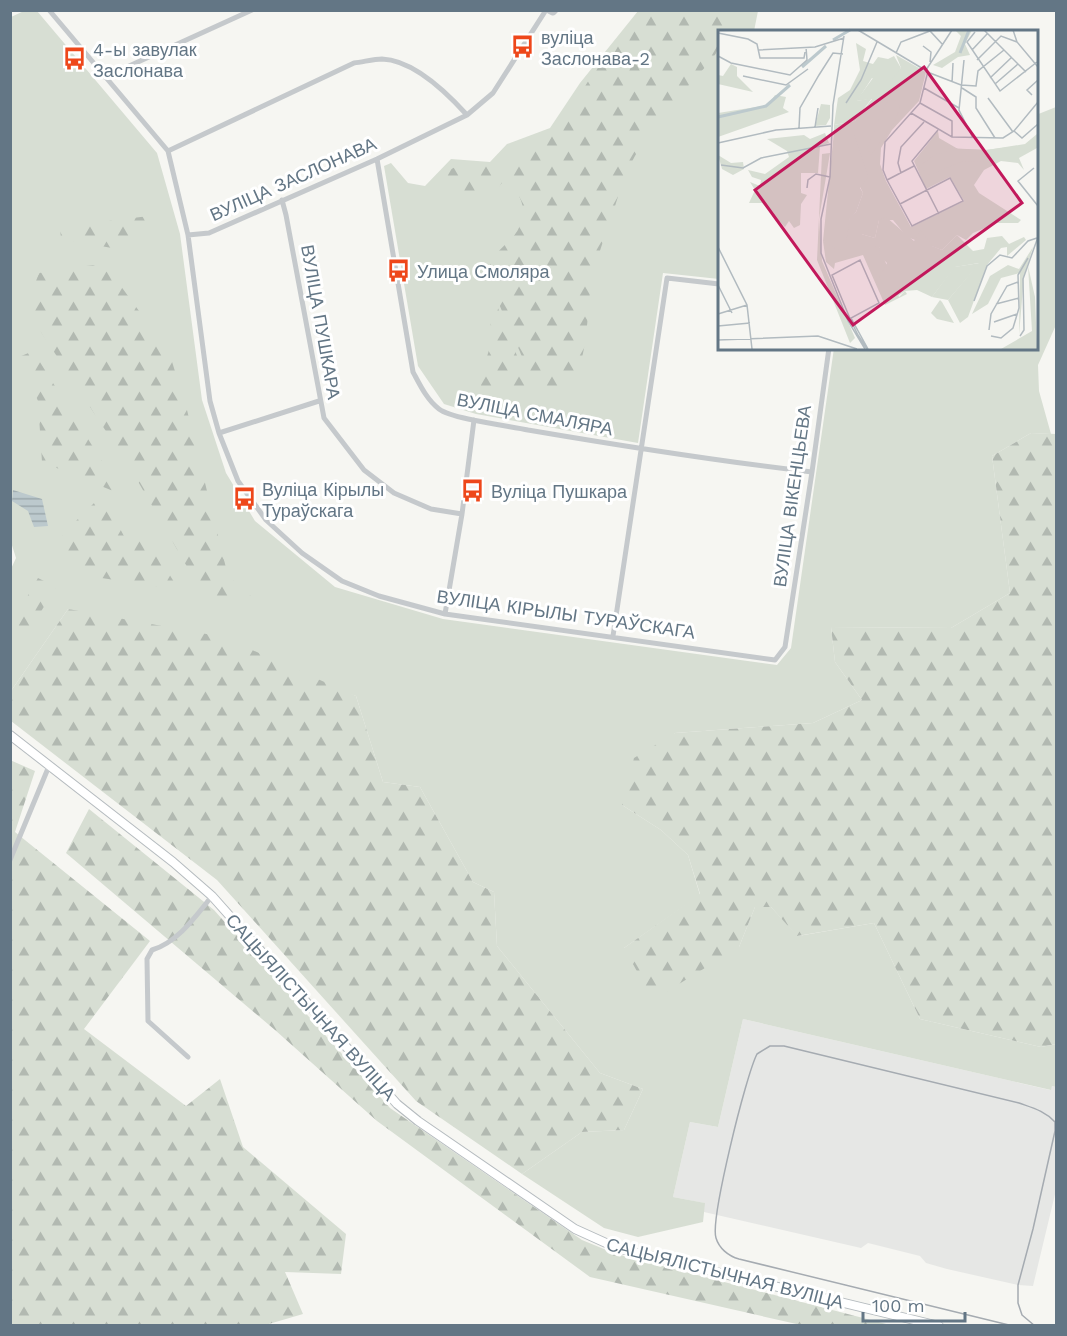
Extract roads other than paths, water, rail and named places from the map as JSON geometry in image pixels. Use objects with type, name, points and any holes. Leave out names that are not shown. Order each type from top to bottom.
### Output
[{"type":"main road","name":"САЦЫЯЛІСТЫЧНАЯ ВУЛІЦА","points":[[10,735],[173,862],[212,896],[397,1104],[432,1131],[575,1229],[617,1248],[939,1326]]},
{"type":"street","name":"ВУЛІЦА ЗАСЛОНАВА","points":[[49,10],[168,151],[188,235],[209,233],[377,159],[467,115],[493,93],[548,10],[554,12],[555,10]]},
{"type":"street","points":[[105,77],[252,10]]},
{"type":"street","points":[[168,151],[354,63],[383,59],[408,66],[447,94],[467,115]]},
{"type":"street","name":"ВУЛІЦА СМАЛЯРА","points":[[377,159],[413,372],[423,390],[440,410],[474,420],[642,450],[812,472]]},
{"type":"street","name":"ВУЛІЦА ПУШКАРА","points":[[282,200],[324,418],[364,470],[394,493],[431,509],[462,514]]},
{"type":"street","name":"ВУЛІЦА КІРЫЛЫ ТУРАЎСКАГА","points":[[188,235],[210,401],[219,433],[238,481],[266,520],[302,553],[342,581],[379,596],[445,615],[613,636],[775,660],[785,647]]},
{"type":"street","points":[[613,636],[667,278],[718,284]]},
{"type":"street","name":"ВУЛІЦА ВІКЕНЦЬЕВА","points":[[785,647],[829,350]]},
{"type":"street","points":[[219,433],[319,401]]},
{"type":"street","points":[[445,615],[462,514],[474,420]]},
{"type":"street","points":[[10,860],[49,766]]},
{"type":"street","name":"САЦЫЯЛІСТЫЧНАЯ ВУЛІЦА","points":[[188,1057],[148,1021],[147,959],[152,950],[179,934],[212,896]]},
{"type":"tram line","points":[[1013,1326],[739,1259],[731,1256],[722,1248],[717,1242],[716,1226],[723,1177],[757,1054],[770,1046],[784,1046],[1019,1103],[1051,1118],[1055,1122],[1055,1131],[1018,1285],[1018,1303],[1022,1315],[1035,1326]]},
{"type":"place","name":"вуліца Заслонава-2","points":[[523,47]]},
{"type":"place","name":"4-ы завулак Заслонава","points":[[75,59]]},
{"type":"place","name":"Улица Смоляра","points":[[399,271]]},
{"type":"place","name":"Вуліца Пушкара","points":[[473,491]]},
{"type":"place","name":"Вуліца Кірылы Тураўскага","points":[[244,499]]}]
